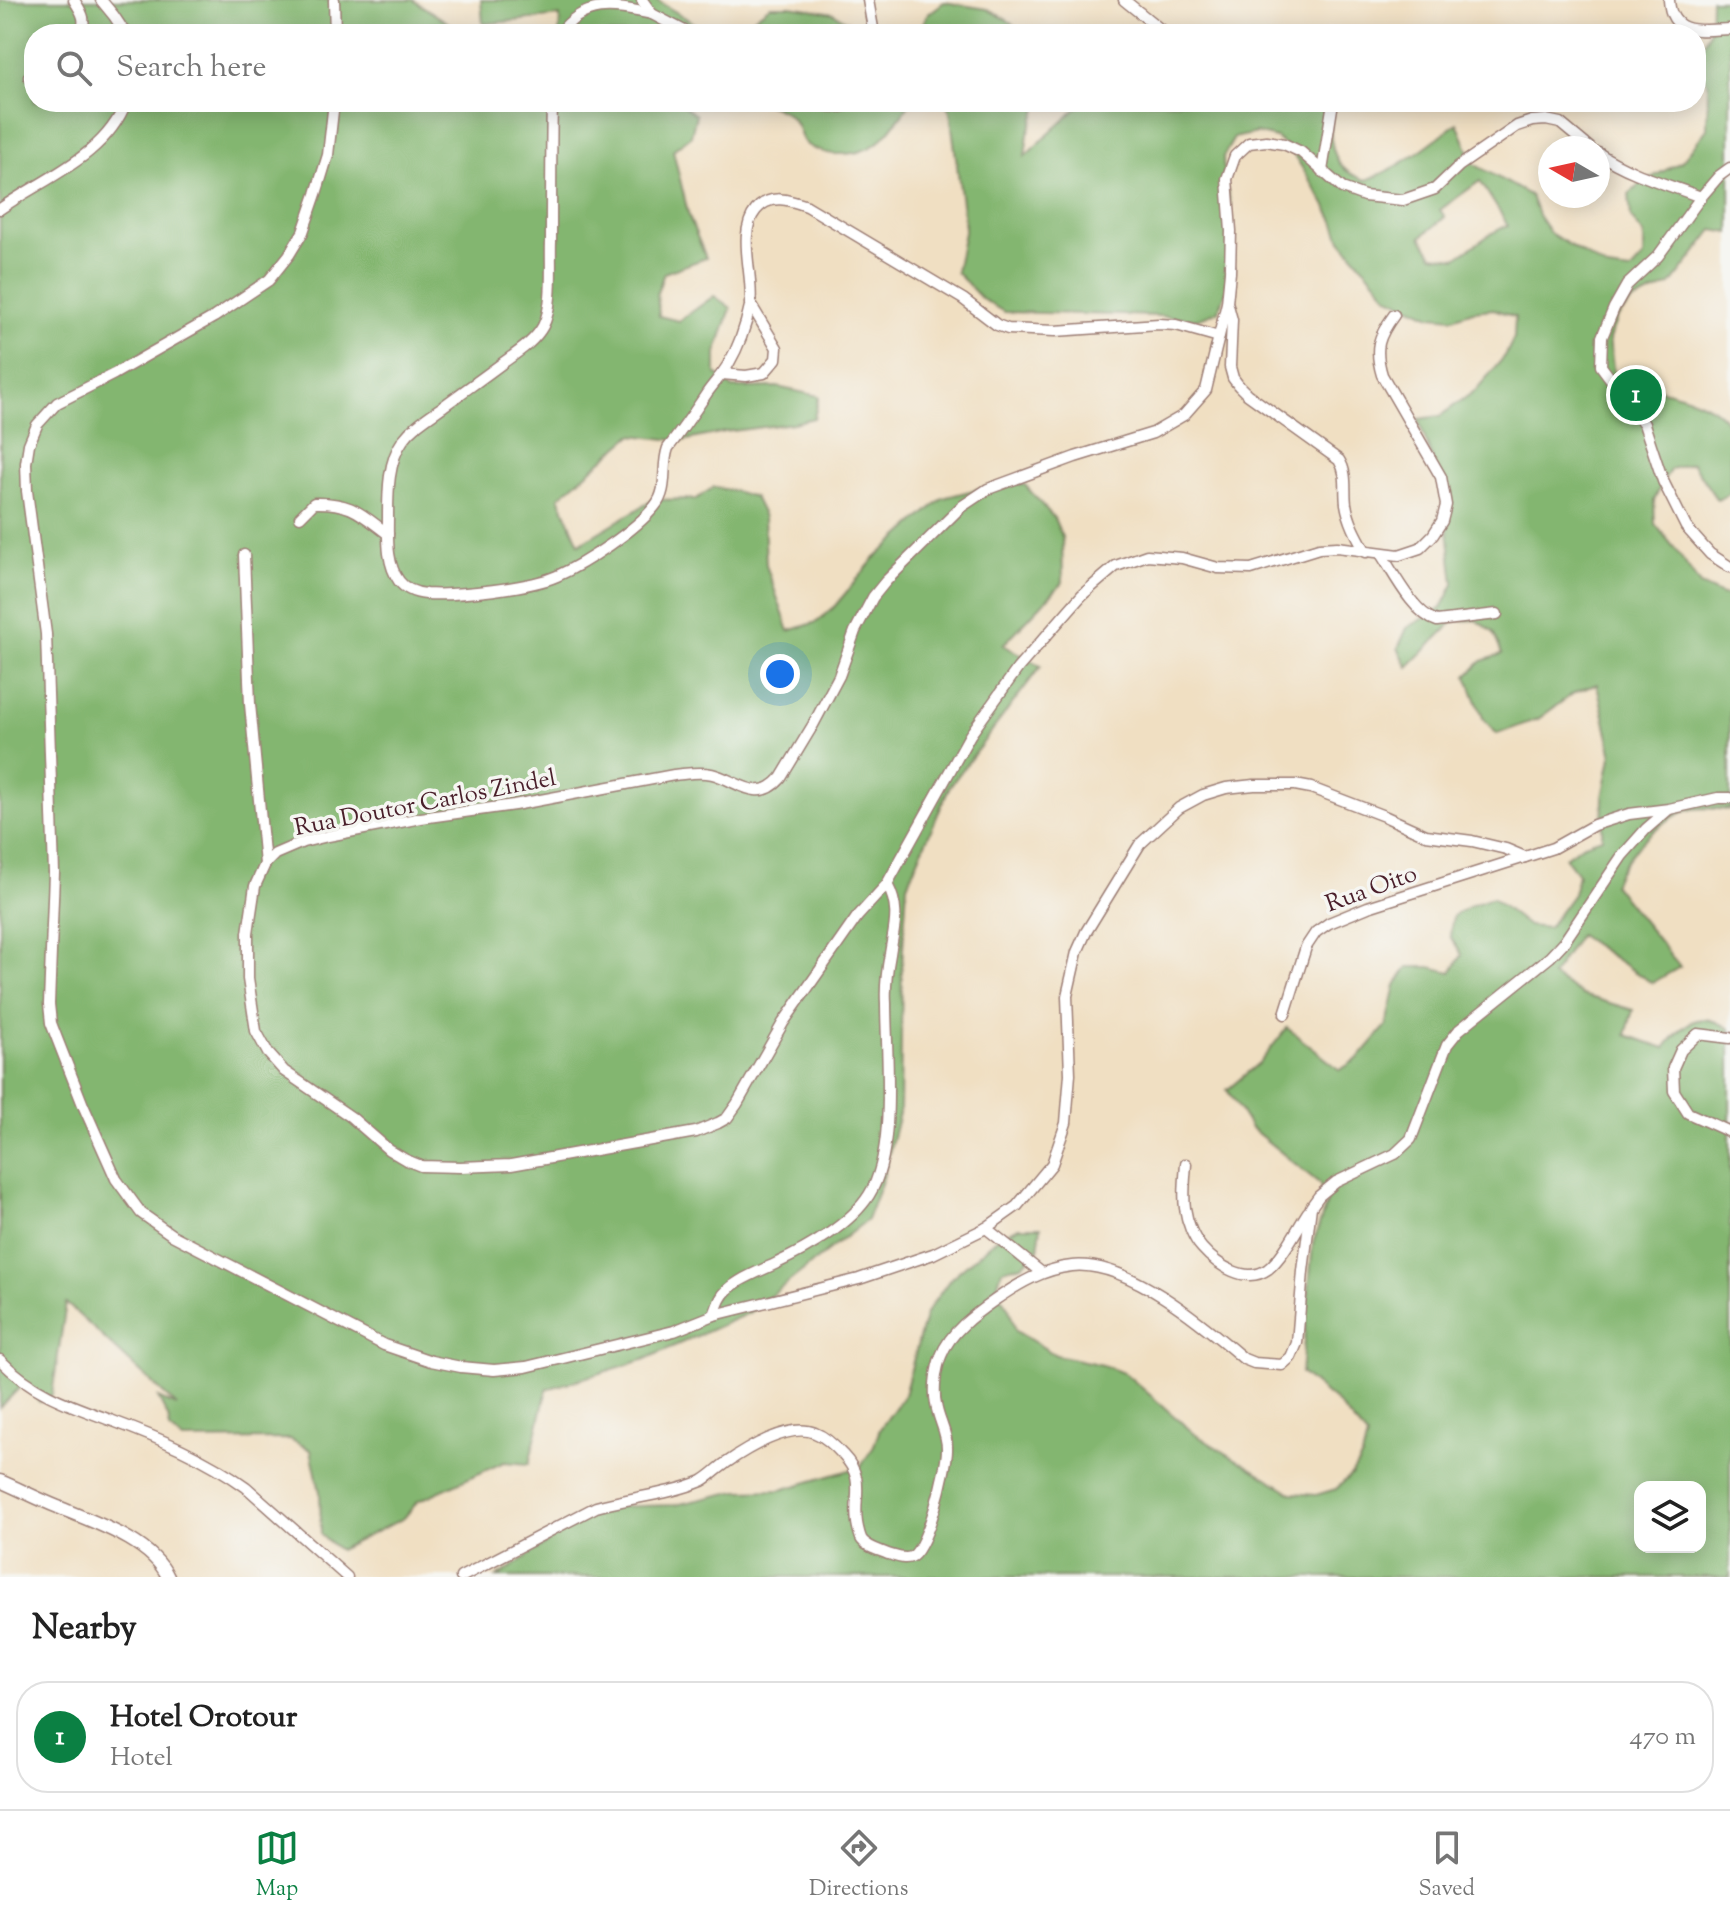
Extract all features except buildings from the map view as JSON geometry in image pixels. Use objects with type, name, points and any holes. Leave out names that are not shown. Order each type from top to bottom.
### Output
[{"type":"street","points":[[74,0],[84,17],[84,24]]},
{"type":"street","points":[[101,0],[119,24]]},
{"type":"street","points":[[334,0],[335,24]]},
{"type":"street","points":[[642,0],[652,14]]},
{"type":"street","points":[[868,0],[872,24]]},
{"type":"street","points":[[1124,0],[1154,24]]},
{"type":"street","points":[[1669,0],[1669,12],[1678,24]]},
{"type":"street","points":[[568,24],[588,7],[613,6],[652,14],[671,24]]},
{"type":"street","points":[[1706,30],[1730,29]]},
{"type":"street","points":[[0,209],[86,154],[107,134],[122,112]]},
{"type":"street","points":[[333,112],[328,155],[303,232],[269,280],[214,317],[57,403],[37,425],[29,444],[26,463],[46,634],[54,873],[51,1023],[116,1179],[141,1213],[184,1242],[384,1345],[431,1361],[494,1370],[526,1367],[674,1331],[714,1315],[859,1279],[933,1254],[986,1228],[1017,1206],[1052,1164],[1066,1123],[1070,1074],[1067,996],[1077,952],[1140,844],[1179,808],[1203,795],[1226,788],[1295,785],[1326,793],[1426,835],[1472,841],[1525,857]]},
{"type":"street","points":[[552,112],[550,279],[544,324],[535,338],[416,425],[402,442],[392,465],[388,495],[388,551],[399,580],[414,592],[464,593],[517,587],[555,577],[591,558],[653,508],[664,489],[668,448],[722,374],[738,345],[750,303],[749,225],[754,212],[771,199],[789,200],[807,206],[1008,329],[1055,331],[1159,324],[1176,325],[1219,337],[1230,272],[1227,179],[1235,156],[1249,143],[1266,141],[1284,144],[1301,152],[1342,188],[1364,196],[1403,200],[1435,189],[1459,166],[1517,126],[1546,120],[1560,123],[1576,136]]},
{"type":"street","points":[[1322,171],[1331,112]]},
{"type":"street","points":[[1610,160],[1701,197]]},
{"type":"street","points":[[1730,168],[1701,197],[1658,256],[1627,285],[1602,337],[1601,366],[1644,424],[1663,481],[1686,527],[1710,554],[1730,567]]},
{"type":"street","points":[[722,374],[746,376],[764,373],[776,359],[777,348],[750,303]]},
{"type":"street","points":[[1227,303],[1232,320],[1230,367],[1233,378],[1247,394],[1339,460],[1344,467],[1353,529],[1366,552]]},
{"type":"street","points":[[244,555],[250,704],[265,864],[253,894],[248,933],[248,979],[256,1031],[268,1053],[284,1071],[351,1117],[389,1150],[421,1166],[511,1165],[696,1132],[727,1118],[737,1104],[783,1023],[857,917],[887,884],[970,735],[1018,668],[1082,595],[1116,566],[1147,555],[1182,558],[1218,568],[1251,569],[1319,548],[1337,547],[1399,555],[1420,548],[1433,535],[1442,521],[1446,505],[1441,477],[1382,375],[1377,359],[1382,332],[1394,315]]},
{"type":"street","name":"Rua Doutor Carlos Zindel","points":[[265,864],[275,854],[328,836],[674,775],[711,774],[760,791],[775,785],[813,725],[839,676],[855,631],[873,597],[886,581],[961,507],[988,489],[1153,433],[1184,415],[1206,390],[1219,337]]},
{"type":"street","points":[[300,517],[314,503],[342,505],[354,508],[388,534]]},
{"type":"street","points":[[1381,554],[1413,601],[1430,619],[1437,621],[1497,614]]},
{"type":"street","name":"Rua Oito","points":[[1285,1014],[1306,947],[1316,932],[1329,923],[1368,907],[1553,848],[1594,825],[1629,814],[1730,798]]},
{"type":"street","points":[[1186,1164],[1184,1207],[1190,1228],[1202,1248],[1232,1272],[1252,1276],[1267,1269],[1319,1196],[1336,1182],[1395,1154],[1411,1139],[1447,1045],[1459,1030],[1557,949],[1622,856],[1669,809]]},
{"type":"street","points":[[714,1315],[725,1292],[750,1276],[806,1250],[840,1226],[870,1195],[885,1149],[886,1134],[885,998],[896,920],[893,895],[887,884]]},
{"type":"street","points":[[1730,1038],[1698,1034],[1681,1050],[1673,1068],[1674,1091],[1688,1113],[1730,1132]]},
{"type":"street","points":[[461,1577],[596,1507],[699,1482],[762,1441],[797,1430],[812,1431],[848,1459],[856,1474],[858,1490],[854,1515],[860,1538],[875,1550],[904,1558],[913,1556],[919,1551],[941,1488],[948,1448],[936,1404],[936,1381],[941,1356],[953,1335],[1015,1286],[1042,1273],[1073,1266],[1096,1268],[1136,1281],[1188,1314],[1244,1359],[1282,1365],[1291,1357],[1297,1343],[1311,1207]]},
{"type":"street","points":[[986,1228],[1042,1273]]},
{"type":"street","points":[[0,1360],[35,1389],[58,1401],[172,1445],[229,1475],[347,1577]]},
{"type":"street","points":[[0,1481],[137,1544],[152,1556],[168,1577]]},
{"type":"green space","points":[[0,0],[413,0],[450,24],[24,24],[24,112],[692,112],[696,115],[691,136],[673,150],[689,217],[706,258],[664,273],[657,293],[659,316],[679,321],[714,296],[731,308],[716,353],[716,374],[733,388],[777,387],[819,396],[814,418],[682,441],[632,435],[559,497],[579,544],[653,500],[696,499],[714,487],[754,497],[764,517],[766,565],[789,631],[817,622],[834,607],[874,559],[943,498],[1005,482],[1025,485],[1054,518],[1062,537],[1063,582],[1003,645],[1041,666],[950,786],[907,885],[902,964],[900,1109],[883,1178],[867,1220],[749,1313],[643,1360],[547,1389],[529,1464],[504,1462],[418,1501],[404,1518],[339,1550],[321,1535],[320,1492],[311,1450],[290,1439],[183,1440],[170,1429],[168,1417],[158,1398],[177,1406],[66,1303],[52,1395],[40,1402],[22,1385],[0,1408]]},
{"type":"green space","points":[[481,0],[656,0],[696,24],[560,24],[560,16],[483,24]]},
{"type":"green space","points":[[1711,0],[1730,0],[1730,233],[1713,230],[1671,285],[1632,302],[1617,318],[1609,339],[1615,380],[1699,401],[1725,419],[1730,431],[1730,494],[1717,500],[1692,463],[1671,469],[1654,501],[1655,524],[1700,585],[1730,596],[1730,810],[1693,809],[1669,820],[1635,850],[1613,884],[1680,967],[1652,983],[1579,935],[1552,976],[1582,995],[1633,1010],[1626,1035],[1665,1048],[1679,1031],[1693,1021],[1710,1020],[1730,1029],[1730,1577],[497,1577],[586,1516],[606,1507],[675,1505],[738,1491],[781,1490],[860,1467],[873,1448],[880,1429],[904,1395],[926,1313],[951,1278],[999,1237],[1019,1227],[1041,1227],[1038,1250],[1022,1265],[1002,1270],[996,1290],[1009,1309],[1016,1331],[1056,1355],[1103,1365],[1126,1374],[1196,1435],[1292,1493],[1316,1495],[1336,1489],[1351,1475],[1362,1457],[1367,1437],[1336,1402],[1301,1373],[1313,1243],[1327,1202],[1319,1183],[1251,1128],[1227,1090],[1260,1062],[1287,1028],[1340,1070],[1359,1058],[1387,1025],[1396,985],[1408,967],[1430,967],[1451,972],[1462,955],[1450,936],[1453,916],[1492,898],[1528,926],[1548,928],[1573,894],[1578,874],[1565,857],[1582,845],[1602,838],[1603,797],[1612,752],[1597,684],[1574,693],[1538,719],[1497,734],[1483,718],[1467,676],[1482,661],[1502,654],[1493,632],[1476,620],[1454,621],[1408,667],[1398,648],[1407,628],[1442,608],[1454,584],[1448,530],[1450,509],[1418,419],[1440,416],[1476,390],[1505,356],[1514,338],[1515,317],[1494,309],[1473,311],[1453,318],[1431,316],[1389,297],[1341,240],[1323,201],[1292,152],[1276,138],[1256,133],[1234,138],[1223,157],[1224,179],[1230,201],[1227,290],[1218,311],[1197,319],[1004,312],[982,299],[956,272],[965,227],[950,112],[1036,112],[1028,134],[1025,156],[1073,112],[1331,112],[1330,133],[1337,158],[1347,171],[1366,180],[1403,162],[1457,123],[1474,164],[1531,196],[1538,215],[1550,233],[1608,269],[1630,272],[1644,257],[1644,235],[1631,218],[1629,194],[1643,182],[1681,162],[1707,129],[1706,39],[1710,30]],"holes":[[[1480,181],[1508,225],[1456,258],[1433,255],[1421,237],[1445,217],[1440,210]]]},
{"type":"green space","points":[[944,2],[987,9],[1012,24],[923,24],[927,15]]},
{"type":"green space","points":[[770,6],[791,6],[833,13],[852,24],[758,24],[754,18]]},
{"type":"green space","points":[[783,112],[904,112],[880,141],[849,154],[834,154],[808,145]]},
{"type":"place","name":"Hotel Orotour","points":[[1636,395]]}]
